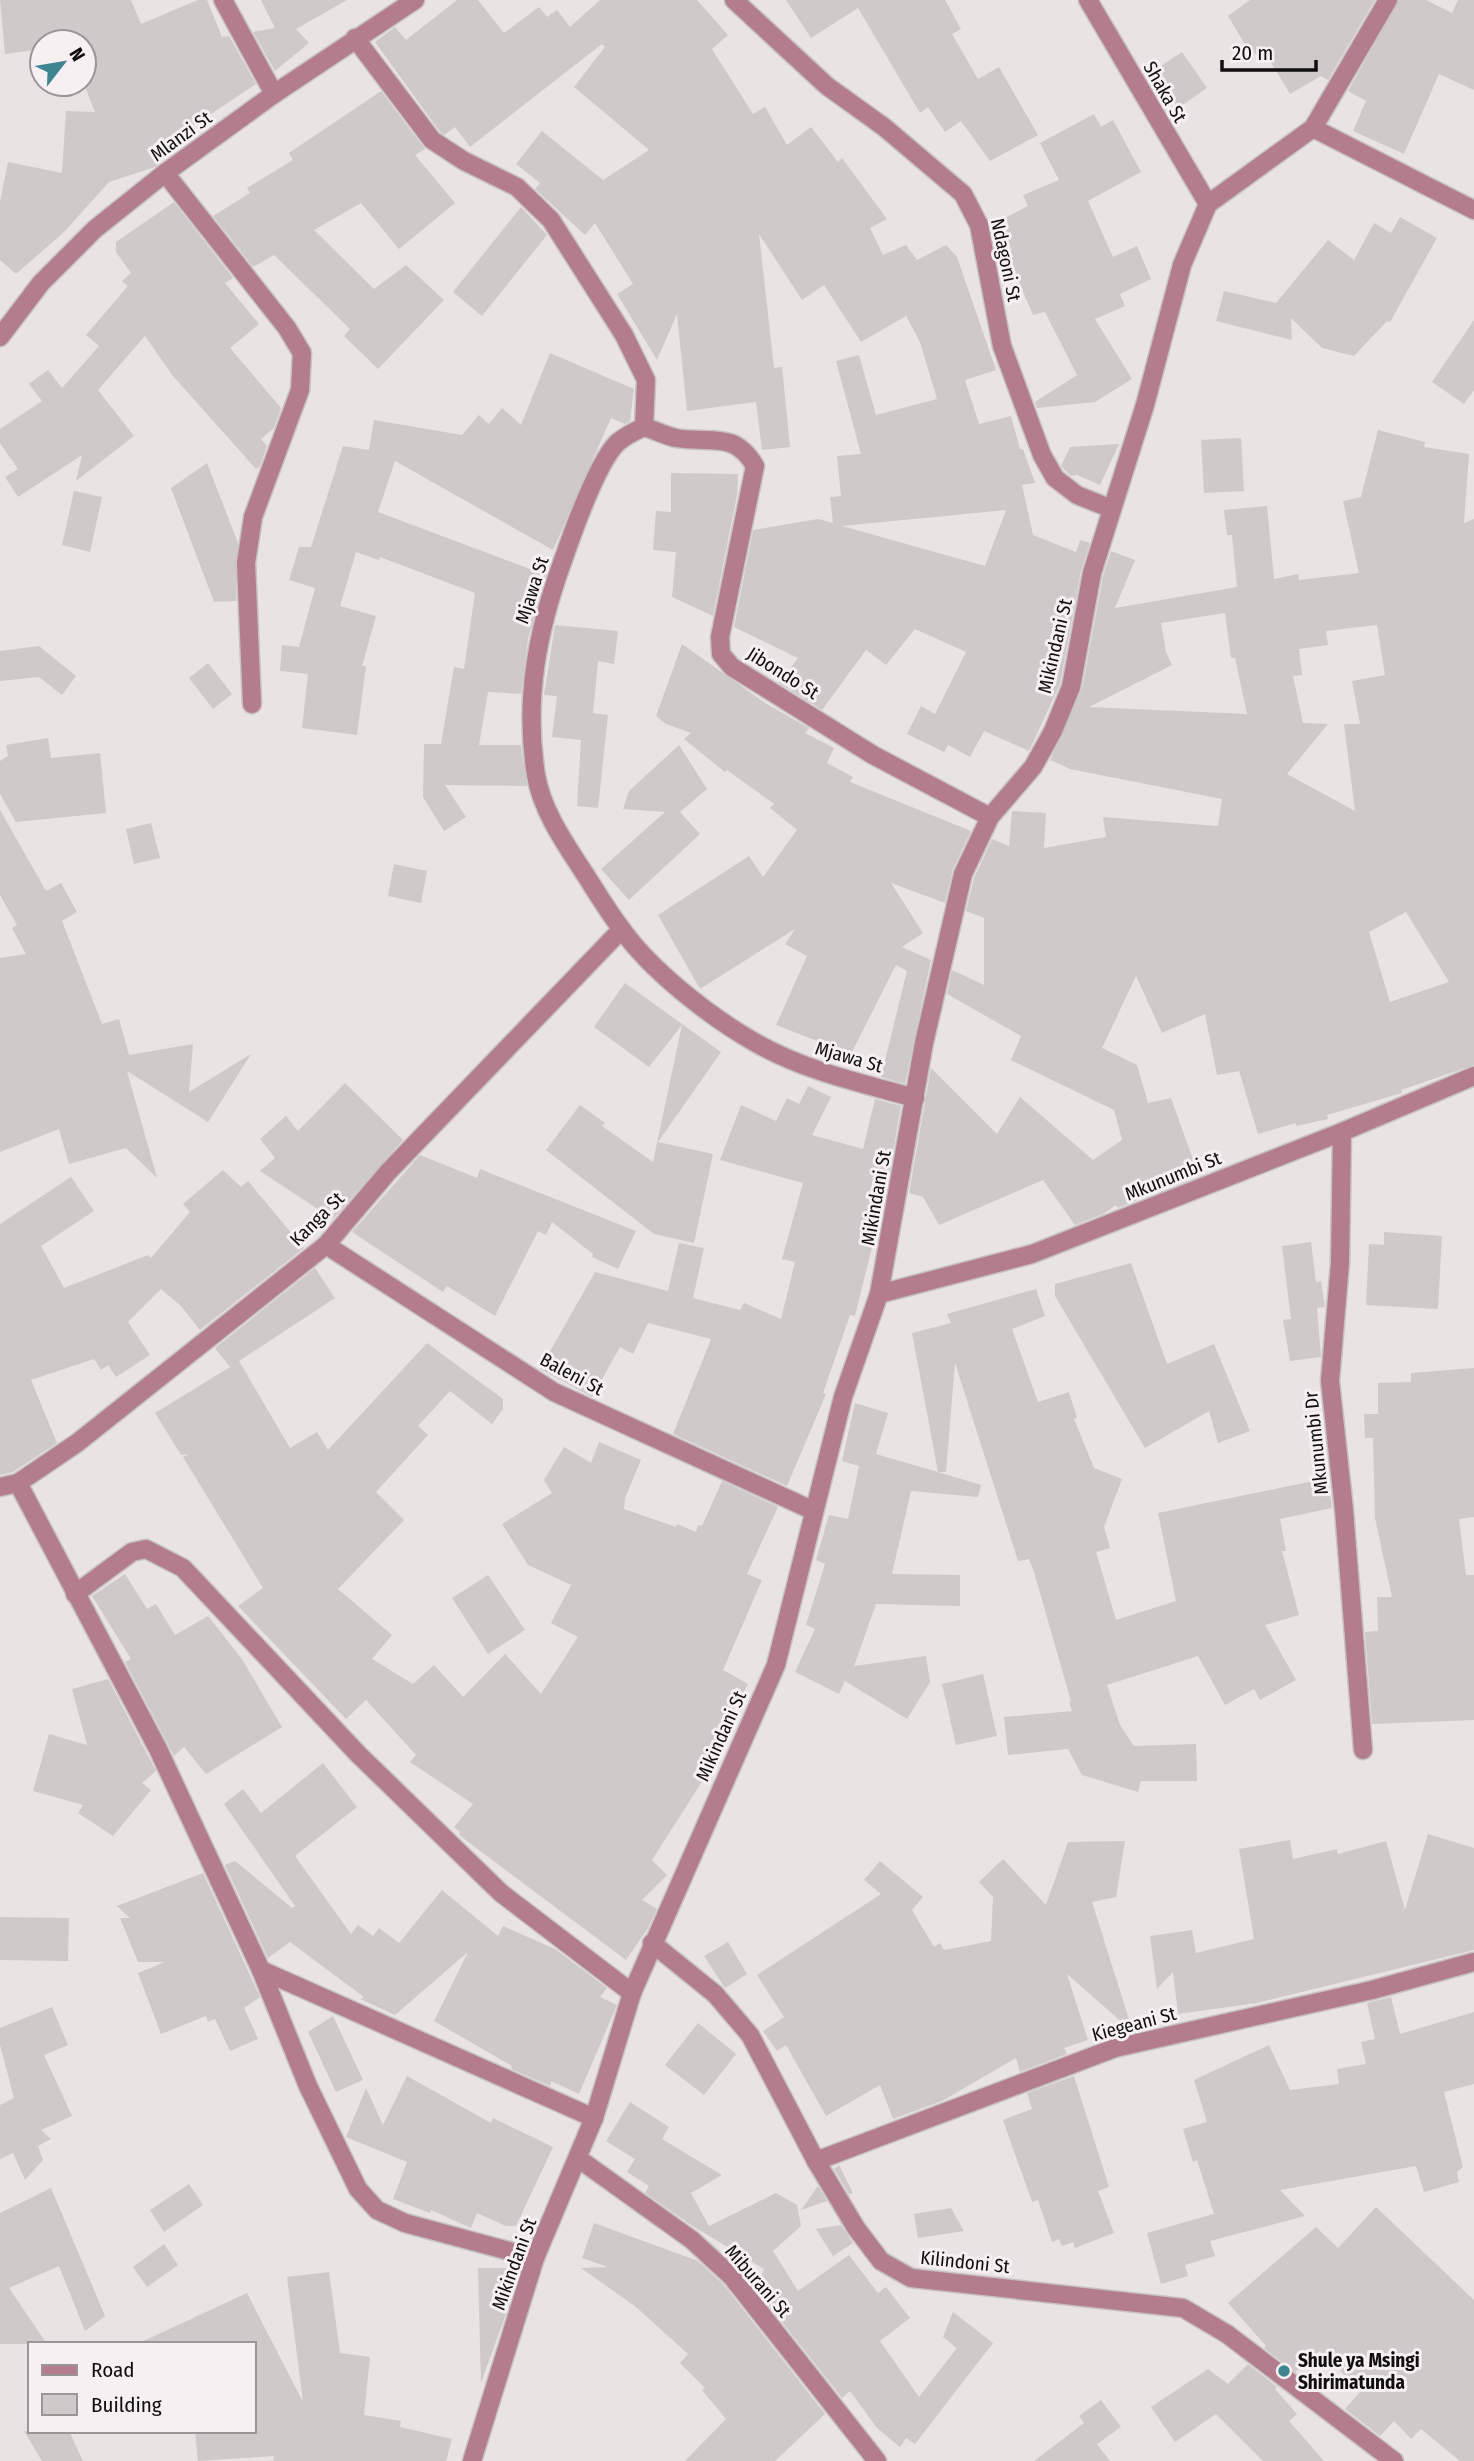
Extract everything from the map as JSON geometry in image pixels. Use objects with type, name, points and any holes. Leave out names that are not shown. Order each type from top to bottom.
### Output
[{"type":"street","points":[[223,0],[274,94]]},
{"type":"street","name":"Mlanzi St","points":[[0,337],[65,256],[165,173],[274,94],[415,0]]},
{"type":"street","name":"Ndagoni St","points":[[734,0],[827,86],[884,127],[964,194],[979,225],[1002,346],[1042,455],[1055,478],[1077,495],[1112,509]]},
{"type":"street","name":"Shaka St","points":[[1087,0],[1208,204]]},
{"type":"street","points":[[1208,204],[1313,128],[1388,0]]},
{"type":"street","points":[[355,38],[432,140],[464,161],[517,187],[551,220],[624,335],[646,380],[644,427]]},
{"type":"street","points":[[1313,128],[1474,210]]},
{"type":"street","points":[[165,173],[287,328],[302,353],[300,390],[253,517],[246,563],[252,704]]},
{"type":"street","name":"Mikindani St","points":[[472,2461],[535,2258],[579,2160],[632,1993],[776,1665],[843,1398],[880,1294],[924,1043],[963,874],[990,817],[1033,767],[1053,731],[1071,687],[1092,573],[1145,405],[1182,265],[1208,204]]},
{"type":"street","name":"Jibondo St","points":[[644,427],[676,438],[729,441],[747,452],[755,466],[720,637],[721,654],[732,667],[873,755],[990,817]]},
{"type":"street","name":"Mjawa St","points":[[644,427],[617,444],[603,464],[545,610],[536,653],[531,716],[537,778],[559,833],[621,930],[671,981],[755,1043],[807,1068],[915,1098]]},
{"type":"street","name":"Kanga St","points":[[9,1485],[77,1443],[326,1245],[388,1172],[621,930]]},
{"type":"street","name":"Mkunumbi St","points":[[880,1294],[1032,1254],[1342,1132],[1474,1076]]},
{"type":"street","name":"Mkunumbi Dr","points":[[1342,1132],[1340,1263],[1330,1381],[1344,1510],[1363,1750]]},
{"type":"street","name":"Baleni St","points":[[326,1245],[554,1392],[814,1511]]},
{"type":"street","points":[[9,1485],[75,1594],[158,1749],[261,1970],[308,2086],[358,2189],[377,2210],[405,2223],[535,2258]]},
{"type":"street","points":[[75,1594],[139,1550],[146,1549],[157,1553],[183,1567],[348,1744],[491,1884],[632,1993]]},
{"type":"street","name":"Kilindoni St","points":[[652,1943],[716,1994],[750,2035],[816,2161],[856,2228],[881,2261],[911,2278],[1183,2308],[1227,2334],[1394,2461]]},
{"type":"street","name":"Kiegeani St","points":[[816,2161],[1115,2048],[1372,1990],[1474,1962]]},
{"type":"street","points":[[261,1970],[594,2119]]},
{"type":"street","name":"Miburani St","points":[[579,2160],[692,2240],[732,2277],[877,2461]]},
{"type":"building","points":[[0,0],[131,0],[141,24],[198,0],[207,0],[222,37],[229,36],[256,84],[166,144],[166,149],[157,150],[159,164],[155,167],[109,182],[64,232],[16,274],[0,260],[0,202],[8,162],[62,173],[66,111],[95,112],[90,98],[98,98],[98,28],[28,28],[28,51],[5,54]]},
{"type":"building","points":[[261,0],[347,0],[296,29],[309,43],[275,71],[253,32],[275,28]]},
{"type":"building","points":[[457,0],[478,0],[504,33],[539,7],[547,17],[557,10],[570,27],[600,0],[697,0],[728,35],[712,49],[753,114],[765,107],[787,145],[811,127],[838,162],[842,158],[887,219],[870,228],[883,255],[906,245],[917,260],[946,245],[957,257],[996,370],[965,380],[979,424],[1011,416],[1020,449],[1023,449],[1035,483],[1022,485],[1033,535],[1076,552],[1080,540],[1090,543],[1081,571],[1060,684],[1029,751],[984,731],[970,757],[948,745],[944,752],[907,734],[921,706],[935,714],[966,652],[915,629],[886,665],[866,650],[822,710],[779,683],[798,658],[734,627],[753,530],[818,519],[833,523],[830,497],[841,496],[837,456],[861,454],[836,361],[859,355],[876,415],[937,399],[920,342],[906,316],[861,342],[824,285],[802,300],[759,234],[774,368],[782,367],[790,447],[762,450],[756,402],[687,411],[677,314],[657,360],[617,294],[633,284],[595,223],[585,235],[535,189],[540,183],[516,164],[542,131],[603,180],[649,150],[574,87],[605,47],[602,44],[470,147],[455,127],[444,135],[440,132],[375,42],[395,27],[406,40]],"holes":[[[1006,510],[985,566],[842,526]]]},
{"type":"building","points":[[786,0],[945,0],[961,29],[952,34],[978,79],[999,67],[1038,135],[990,161],[961,121],[945,132],[928,107],[920,113],[858,8],[811,38]]},
{"type":"building","points":[[1250,0],[1375,0],[1328,80],[1321,76],[1290,94],[1263,49],[1252,56],[1228,16]]},
{"type":"building","points":[[1399,0],[1426,0],[1452,13],[1458,0],[1474,0],[1474,90],[1439,74],[1404,154],[1353,131],[1366,101],[1348,91]]},
{"type":"building","points":[[1182,52],[1207,88],[1178,108],[1153,71]]},
{"type":"building","points":[[381,91],[425,149],[415,155],[455,203],[399,249],[361,203],[314,230],[374,289],[406,265],[444,300],[378,369],[344,336],[350,329],[274,255],[253,267],[213,216],[250,193],[247,188],[293,160],[289,153]]},
{"type":"building","points":[[1094,114],[1101,127],[1113,120],[1141,172],[1088,201],[1113,257],[1137,246],[1151,279],[1120,294],[1125,306],[1095,319],[1132,379],[1095,402],[1037,408],[1035,402],[1077,375],[1045,312],[1033,315],[1006,252],[1012,250],[997,222],[1028,206],[1023,195],[1059,180],[1040,143]]},
{"type":"building","points":[[174,202],[233,278],[225,283],[259,324],[230,348],[281,408],[274,428],[261,439],[267,446],[260,466],[256,469],[173,376],[145,336],[98,390],[134,436],[76,481],[82,455],[18,497],[5,477],[18,469],[0,443],[0,429],[42,401],[29,384],[48,370],[62,388],[99,346],[86,335],[128,286],[122,281],[131,273],[116,252],[116,242]]},
{"type":"building","points":[[521,207],[547,235],[482,316],[453,292]]},
{"type":"building","points":[[1400,217],[1437,238],[1390,322],[1387,321],[1354,356],[1322,348],[1291,318],[1292,340],[1216,321],[1224,291],[1276,303],[1328,240],[1354,260],[1374,223],[1391,233]]},
{"type":"building","points":[[1474,320],[1474,390],[1464,404],[1432,382]]},
{"type":"building","points":[[550,353],[634,389],[630,421],[625,424],[611,418],[553,550],[395,461],[378,512],[546,575],[528,639],[521,694],[488,692],[479,745],[521,745],[527,786],[445,785],[466,817],[444,831],[423,797],[424,744],[441,744],[454,667],[464,669],[475,593],[380,557],[379,560],[356,552],[340,606],[376,616],[362,666],[366,666],[357,735],[302,728],[308,674],[280,671],[282,645],[299,647],[315,588],[289,580],[299,547],[311,547],[343,446],[369,450],[374,420],[462,435],[479,415],[489,424],[502,408],[521,425]]},
{"type":"building","points":[[1378,430],[1425,442],[1424,447],[1469,454],[1464,523],[1474,519],[1474,1065],[1401,1090],[1402,1093],[1327,1115],[1328,1119],[1296,1126],[1296,1123],[1258,1134],[1239,1071],[1217,1075],[1205,1014],[1162,1033],[1136,976],[1102,1048],[1137,1065],[1148,1103],[1171,1098],[1199,1176],[1172,1187],[1170,1180],[1142,1198],[1118,1208],[1116,1205],[1103,1214],[1075,1225],[1043,1180],[939,1225],[923,1197],[909,1193],[931,1068],[997,1134],[1020,1097],[1093,1160],[1122,1140],[1114,1110],[1011,1060],[1021,1036],[947,994],[952,970],[984,985],[984,918],[966,911],[974,878],[992,839],[1009,846],[1012,811],[1046,813],[1044,848],[1106,837],[1103,817],[1218,826],[1222,799],[1070,769],[1050,760],[1082,689],[1103,576],[1111,551],[1135,560],[1115,608],[1237,587],[1232,535],[1227,535],[1224,510],[1267,506],[1274,579],[1298,574],[1299,580],[1359,573],[1343,501],[1361,497]],"holes":[[[1225,613],[1231,658],[1235,658],[1247,714],[1089,707],[1172,665],[1166,652],[1161,623]],[[1377,625],[1385,675],[1352,681],[1360,724],[1344,724],[1355,811],[1287,774],[1328,724],[1303,723],[1293,676],[1302,675],[1299,649],[1328,645],[1326,631]],[[1406,912],[1449,982],[1390,1002],[1369,932]]]},
{"type":"building","points":[[1241,438],[1244,491],[1204,493],[1201,440]]},
{"type":"building","points":[[1119,444],[1100,485],[1077,475],[1071,476],[1061,466],[1070,447]]},
{"type":"building","points":[[207,463],[238,543],[236,601],[214,602],[171,488]]},
{"type":"building","points":[[671,473],[738,474],[737,495],[713,616],[672,597],[676,552],[653,550],[656,511],[671,512]]},
{"type":"building","points":[[74,491],[102,497],[90,552],[62,545]]},
{"type":"building","points":[[555,625],[618,631],[614,664],[598,661],[593,713],[608,715],[598,808],[577,806],[581,740],[552,737],[557,696],[544,695]]},
{"type":"building","points":[[682,644],[765,703],[809,728],[805,733],[834,748],[827,763],[853,777],[850,782],[971,831],[953,869],[945,903],[891,883],[923,933],[902,947],[931,960],[905,1084],[881,1077],[907,971],[896,965],[851,1054],[776,1025],[807,956],[785,944],[795,929],[700,989],[658,915],[749,856],[763,877],[797,830],[770,808],[774,804],[727,770],[725,772],[684,739],[691,733],[666,724],[656,716]]},
{"type":"building","points":[[39,646],[76,676],[62,695],[39,677],[0,681],[0,651]]},
{"type":"building","points":[[208,663],[232,694],[213,709],[189,678]]},
{"type":"building","points":[[48,738],[51,758],[100,753],[106,813],[16,822],[0,794],[0,761],[8,756],[6,745]]},
{"type":"building","points":[[679,745],[707,789],[680,812],[700,834],[629,900],[601,869],[665,812],[623,809],[629,791]]},
{"type":"building","points":[[0,810],[46,891],[61,883],[77,912],[62,921],[102,1024],[119,1019],[129,1055],[193,1044],[189,1092],[251,1054],[208,1122],[127,1071],[157,1178],[126,1148],[69,1164],[59,1129],[0,1152],[0,958],[26,954],[12,928],[17,925],[0,895]]},
{"type":"building","points":[[151,823],[160,858],[134,864],[126,829]]},
{"type":"building","points":[[394,864],[427,871],[421,903],[388,896]]},
{"type":"building","points":[[625,983],[721,1052],[658,1142],[713,1154],[694,1243],[654,1234],[546,1150],[580,1105],[605,1123],[602,1126],[653,1162],[682,1025],[649,1067],[594,1027]]},
{"type":"building","points":[[345,1083],[403,1140],[333,1219],[260,1171],[275,1158],[260,1139],[286,1116],[298,1131]]},
{"type":"building","points":[[808,1086],[831,1097],[812,1135],[863,1149],[875,1099],[901,1106],[886,1191],[855,1316],[850,1315],[823,1393],[826,1394],[787,1486],[673,1434],[711,1339],[648,1323],[633,1354],[620,1347],[592,1397],[540,1369],[595,1272],[668,1291],[679,1243],[704,1248],[693,1298],[740,1310],[744,1303],[781,1319],[795,1262],[782,1259],[803,1183],[720,1160],[741,1105],[776,1121],[787,1098],[799,1104]]},
{"type":"building","points":[[420,1155],[477,1178],[480,1169],[636,1231],[618,1269],[592,1257],[593,1254],[552,1222],[546,1235],[538,1231],[495,1316],[447,1286],[443,1292],[352,1232]]},
{"type":"building","points":[[223,1170],[241,1187],[248,1181],[304,1248],[200,1330],[181,1306],[161,1289],[128,1322],[150,1355],[116,1377],[108,1365],[101,1370],[94,1359],[31,1380],[57,1443],[13,1472],[0,1475],[0,1224],[71,1177],[94,1211],[41,1246],[64,1288],[148,1255],[151,1258],[190,1212],[183,1204]]},
{"type":"building","points":[[1384,1232],[1442,1236],[1438,1309],[1366,1305],[1369,1244],[1384,1245]]},
{"type":"building","points":[[1311,1242],[1316,1282],[1321,1281],[1325,1307],[1317,1308],[1321,1357],[1290,1361],[1283,1320],[1291,1319],[1282,1246]]},
{"type":"building","points":[[1131,1263],[1167,1364],[1214,1344],[1250,1431],[1218,1443],[1209,1411],[1145,1448],[1055,1296],[1055,1284]]},
{"type":"building","points":[[315,1268],[335,1298],[239,1361],[290,1448],[317,1432],[328,1450],[427,1343],[503,1399],[503,1409],[492,1424],[450,1391],[418,1426],[428,1435],[376,1492],[404,1520],[338,1589],[392,1635],[372,1659],[413,1684],[434,1665],[463,1697],[505,1654],[541,1694],[578,1637],[551,1623],[571,1585],[528,1565],[502,1524],[552,1493],[544,1480],[564,1447],[591,1463],[599,1442],[641,1460],[625,1498],[624,1509],[676,1527],[677,1524],[696,1532],[698,1525],[702,1526],[722,1481],[778,1507],[747,1574],[762,1580],[723,1670],[748,1684],[703,1764],[710,1769],[652,1860],[667,1875],[642,1900],[657,1909],[648,1928],[626,1960],[459,1835],[460,1832],[454,1827],[473,1804],[410,1762],[416,1755],[366,1700],[346,1719],[238,1606],[263,1588],[183,1457],[189,1454],[181,1455],[155,1413],[230,1367],[215,1348]]},
{"type":"building","points":[[1036,1289],[1045,1316],[1012,1329],[1038,1402],[1069,1392],[1077,1418],[1074,1419],[1094,1468],[1122,1479],[1104,1527],[1110,1548],[1096,1552],[1116,1620],[1176,1601],[1158,1513],[1328,1478],[1332,1508],[1280,1519],[1286,1551],[1282,1551],[1299,1615],[1265,1625],[1296,1680],[1260,1700],[1254,1689],[1225,1705],[1198,1656],[1107,1685],[1120,1725],[1134,1746],[1196,1744],[1197,1781],[1141,1781],[1138,1792],[1082,1775],[1068,1749],[1008,1755],[1004,1717],[1072,1711],[1071,1701],[1034,1572],[1029,1559],[1018,1561],[955,1363],[946,1472],[938,1472],[912,1333],[951,1323],[947,1314]]},
{"type":"building","points":[[1474,1368],[1474,1517],[1459,1519],[1466,1575],[1474,1575],[1474,1720],[1372,1724],[1365,1632],[1378,1631],[1377,1597],[1392,1597],[1375,1518],[1373,1438],[1365,1438],[1364,1414],[1378,1414],[1378,1383],[1411,1382],[1411,1373]]},
{"type":"building","points":[[855,1403],[888,1413],[876,1454],[981,1485],[978,1497],[911,1491],[892,1574],[960,1575],[960,1606],[876,1604],[854,1666],[926,1656],[930,1682],[907,1719],[845,1681],[839,1694],[795,1672],[815,1629],[806,1625],[825,1564],[816,1560],[829,1515],[848,1519],[859,1466],[842,1461]]},
{"type":"building","points":[[125,1574],[147,1609],[156,1604],[175,1635],[208,1616],[242,1659],[282,1727],[206,1774],[184,1747],[174,1756],[125,1662],[131,1659],[92,1596]]},
{"type":"building","points":[[488,1575],[525,1630],[488,1654],[452,1598]]},
{"type":"building","points":[[983,1674],[997,1736],[956,1745],[942,1684]]},
{"type":"building","points":[[108,1679],[156,1771],[142,1783],[151,1790],[113,1836],[78,1813],[83,1805],[33,1791],[49,1734],[87,1745],[72,1689]]},
{"type":"building","points":[[323,1763],[357,1807],[295,1856],[351,1934],[358,1925],[373,1936],[379,1928],[399,1943],[442,1890],[498,1936],[503,1926],[555,1949],[607,1988],[600,1997],[617,2005],[579,2094],[551,2081],[550,2086],[511,2069],[512,2066],[434,2021],[468,1952],[395,2015],[360,1999],[364,1997],[290,1942],[268,1958],[225,1865],[235,1861],[292,1908],[295,1906],[224,1804],[243,1789],[261,1813]]},
{"type":"building","points":[[1428,1834],[1474,1848],[1474,1950],[1257,2003],[1178,2014],[1173,1972],[1157,1989],[1150,1936],[1192,1930],[1196,1953],[1254,1939],[1239,1849],[1290,1840],[1293,1859],[1337,1849],[1338,1854],[1386,1841],[1405,1910]]},
{"type":"building","points":[[1125,1841],[1116,1897],[1092,1902],[1133,2032],[1067,1974],[1088,2040],[1064,2048],[1067,2054],[1020,2072],[1016,2058],[942,2101],[893,2119],[880,2085],[826,2116],[786,2045],[777,2051],[763,2031],[784,2017],[757,1975],[881,1894],[864,1880],[880,1861],[923,1897],[912,1910],[934,1947],[940,1943],[944,1950],[991,1941],[993,1897],[979,1882],[1003,1859],[1046,1905],[1068,1842]]},
{"type":"building","points":[[203,1873],[260,1997],[244,2008],[258,2039],[230,2051],[215,2019],[208,2022],[206,2016],[161,2034],[138,1973],[165,1962],[138,1962],[120,1918],[130,1918],[117,1906]]},
{"type":"building","points":[[0,1917],[69,1918],[68,1961],[0,1960]]},
{"type":"building","points":[[728,1942],[747,1974],[725,1988],[704,1956]]},
{"type":"building","points":[[1391,1997],[1400,2034],[1474,2012],[1474,2084],[1444,2092],[1463,2167],[1457,2172],[1459,2182],[1424,2192],[1416,2166],[1280,2190],[1305,2216],[1210,2241],[1215,2256],[1185,2265],[1188,2276],[1161,2284],[1147,2233],[1214,2214],[1197,2160],[1193,2162],[1183,2129],[1207,2122],[1194,2080],[1269,2045],[1290,2090],[1339,2084],[1337,2069],[1366,2064],[1361,2042],[1375,2039],[1367,2003]]},
{"type":"building","points":[[52,2007],[68,2045],[44,2055],[72,2116],[41,2130],[51,2139],[38,2146],[43,2160],[25,2180],[13,2153],[0,2159],[0,2105],[14,2098],[0,2045],[0,2028]]},
{"type":"building","points":[[333,2016],[363,2080],[336,2092],[308,2032]]},
{"type":"building","points":[[698,2023],[736,2054],[704,2095],[665,2065]]},
{"type":"building","points":[[407,2076],[491,2123],[493,2118],[553,2147],[516,2226],[506,2226],[477,2213],[471,2228],[431,2210],[430,2213],[393,2199],[407,2162],[346,2137],[366,2088],[383,2125]]},
{"type":"building","points":[[1074,2076],[1109,2187],[1098,2191],[1114,2233],[1075,2248],[1073,2242],[1062,2246],[1059,2239],[1052,2242],[1038,2200],[1032,2202],[1003,2120],[1032,2109],[1027,2093]]},
{"type":"building","points":[[630,2102],[669,2127],[662,2139],[722,2175],[691,2193],[709,2226],[776,2193],[797,2205],[801,2226],[773,2251],[798,2291],[849,2255],[878,2293],[886,2287],[910,2318],[880,2341],[919,2397],[957,2348],[943,2337],[953,2312],[993,2343],[915,2444],[906,2438],[900,2447],[877,2428],[850,2391],[842,2398],[748,2279],[758,2282],[764,2269],[691,2225],[645,2193],[649,2186],[627,2172],[635,2159],[606,2141]]},
{"type":"building","points":[[839,2165],[853,2193],[849,2194],[834,2169]]},
{"type":"building","points":[[189,2184],[203,2205],[164,2232],[150,2210]]},
{"type":"building","points":[[818,2186],[827,2201],[801,2210]]},
{"type":"building","points":[[51,2188],[105,2316],[85,2331],[59,2266],[9,2288],[46,2342],[0,2344],[0,2213]]},
{"type":"building","points":[[1376,2207],[1474,2300],[1474,2461],[1460,2461],[1421,2429],[1411,2439],[1394,2421],[1380,2436],[1345,2409],[1361,2391],[1320,2351],[1295,2372],[1264,2348],[1266,2346],[1228,2303],[1316,2227],[1338,2248]]},
{"type":"building","points":[[951,2208],[964,2231],[918,2238],[914,2214]]},
{"type":"building","points":[[594,2223],[698,2261],[724,2285],[825,2414],[775,2461],[685,2461],[726,2419],[702,2390],[705,2388],[680,2363],[688,2354],[636,2307],[581,2268],[608,2267],[582,2258]]},
{"type":"building","points":[[841,2225],[853,2243],[833,2256],[816,2229]]},
{"type":"building","points":[[164,2244],[178,2265],[147,2287],[133,2267]]},
{"type":"building","points":[[478,2268],[506,2268],[507,2311],[481,2383]]},
{"type":"building","points":[[329,2272],[340,2353],[370,2357],[364,2415],[401,2421],[400,2427],[452,2439],[446,2461],[273,2461],[274,2456],[198,2461],[195,2433],[256,2433],[256,2342],[141,2342],[247,2293],[303,2402],[287,2277]]},
{"type":"building","points":[[1248,2364],[1277,2387],[1275,2389],[1297,2414],[1289,2421],[1324,2461],[1263,2461],[1216,2414],[1175,2442],[1151,2407],[1208,2369],[1228,2384]]},
{"type":"building","points":[[1101,2400],[1121,2427],[1097,2444],[1110,2461],[1034,2461],[1084,2423],[1079,2416]]},
{"type":"building","points":[[24,2431],[70,2433],[83,2461],[42,2461]]},
{"type":"place","name":"Shule ya Msingi Shirimatunda","points":[[1284,2371]]}]
